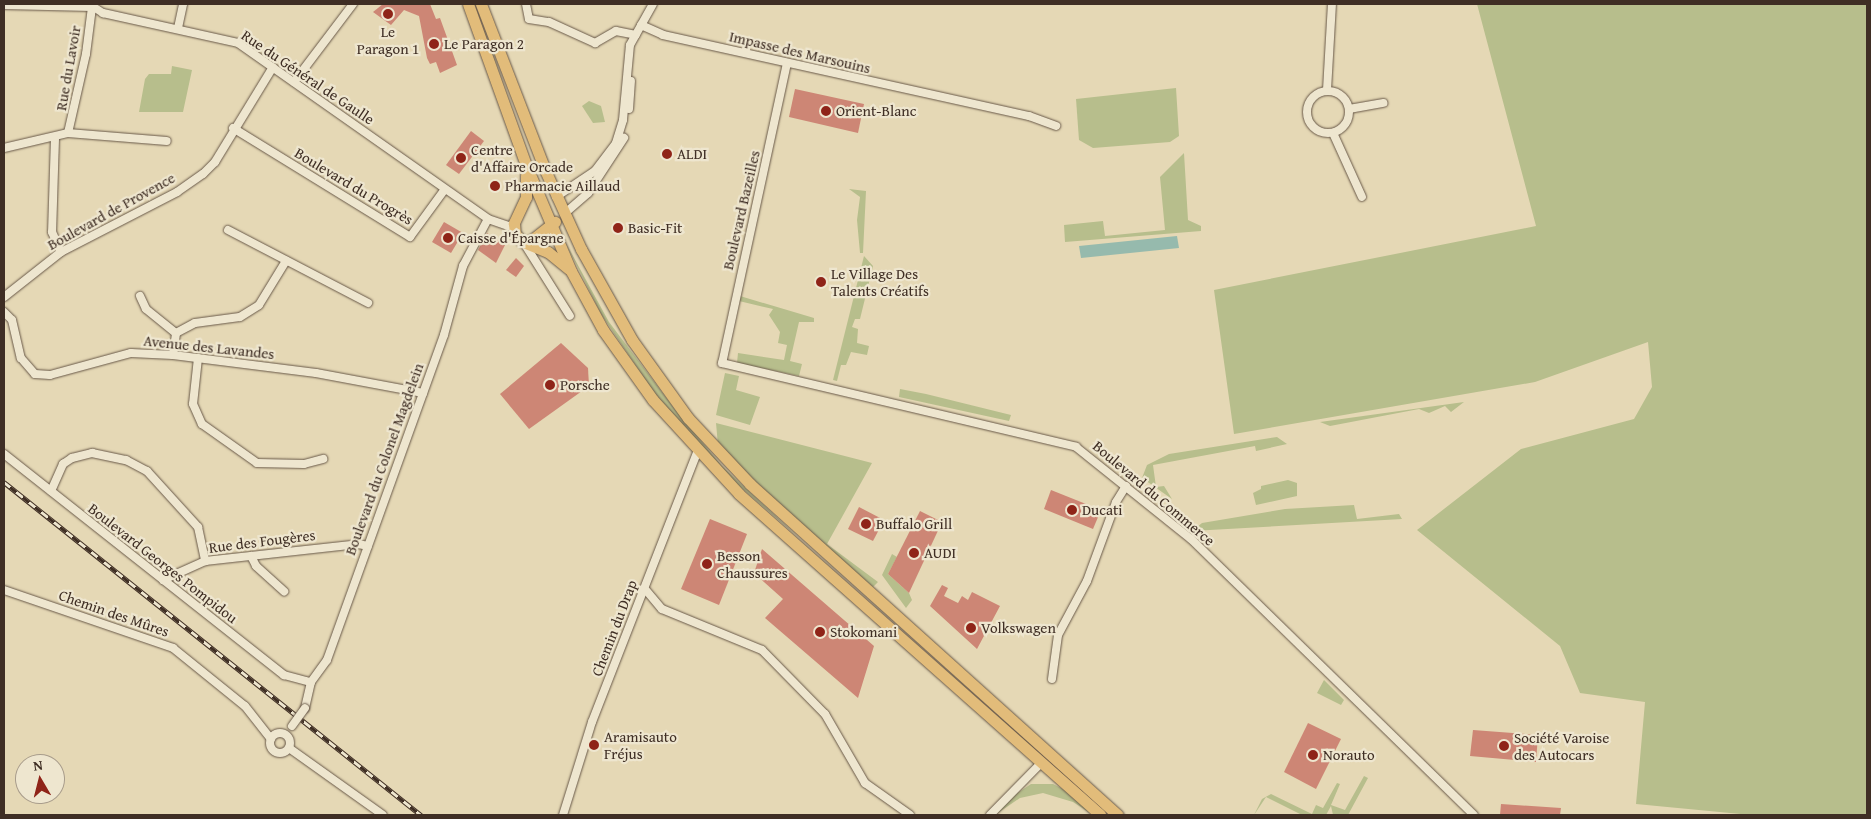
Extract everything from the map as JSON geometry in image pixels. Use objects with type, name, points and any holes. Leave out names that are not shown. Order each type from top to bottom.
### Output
[{"type":"main road","points":[[468,4],[542,205],[571,271],[616,350],[697,453],[1100,815]]},
{"type":"main road","points":[[481,4],[564,214],[632,340],[712,446],[1118,815]]},
{"type":"main road","points":[[515,223],[526,197],[526,165]]},
{"type":"main road","points":[[515,223],[556,197]]},
{"type":"main road","points":[[526,242],[551,226],[564,214]]},
{"type":"main road","points":[[515,223],[526,242],[548,252],[571,271]]},
{"type":"street","points":[[178,28],[184,4]]},
{"type":"street","points":[[294,82],[353,4]]},
{"type":"street","points":[[526,4],[529,19],[549,22],[595,42],[616,31],[636,35]]},
{"type":"street","points":[[556,197],[595,171],[616,143],[623,120],[628,52],[653,4]]},
{"type":"street","points":[[1327,90],[1332,4]]},
{"type":"street","name":"Rue du Général de Gaulle","points":[[4,5],[90,6],[103,13],[178,28],[238,43],[488,219],[515,223]]},
{"type":"street","name":"Rue du Lavoir","points":[[68,133],[86,54],[90,6]]},
{"type":"street","name":"Impasse des Marsouins","points":[[641,25],[664,35],[1029,116],[1056,126]]},
{"type":"street","points":[[564,214],[588,193],[620,148],[628,116],[636,35]]},
{"type":"street","name":"Boulevard Bazeilles","points":[[722,362],[787,63]]},
{"type":"street","name":"Boulevard de Provence","points":[[4,297],[61,252],[177,192],[214,162],[233,128],[273,67]]},
{"type":"street","points":[[1327,90],[1340,95],[1349,109],[1345,125],[1334,133],[1319,132],[1306,115],[1309,101],[1327,90]]},
{"type":"street","points":[[1349,109],[1383,103]]},
{"type":"street","name":"Boulevard du Progrès","points":[[233,128],[410,237],[445,189]]},
{"type":"street","points":[[4,148],[55,138],[68,133],[167,141]]},
{"type":"street","points":[[1334,133],[1362,197]]},
{"type":"street","points":[[55,138],[52,232],[61,252]]},
{"type":"street","name":"Boulevard du Colonel Magdelein","points":[[286,734],[305,708],[311,682],[327,660],[423,393],[463,266],[488,219]]},
{"type":"street","points":[[228,230],[368,303]]},
{"type":"street","points":[[526,242],[570,316]]},
{"type":"street","points":[[176,333],[195,323],[251,312],[259,305],[286,261]]},
{"type":"street","points":[[140,296],[146,309],[176,333]]},
{"type":"street","name":"Avenue des Lavandes","points":[[4,312],[12,320],[21,358],[36,374],[50,375],[131,353],[173,355],[316,373],[423,393]]},
{"type":"street","points":[[173,355],[176,333]]},
{"type":"street","points":[[198,358],[193,404],[202,424],[257,463],[304,464],[324,459]]},
{"type":"street","name":"Boulevard du Commerce","points":[[722,362],[1067,444],[1086,453],[1191,539],[1474,815]]},
{"type":"street","points":[[51,491],[63,464],[72,458],[92,453],[126,460],[146,471],[198,527],[205,561]]},
{"type":"street","name":"Chemin du Drap","points":[[563,815],[575,771],[697,453]]},
{"type":"street","name":"Boulevard Georges Pompidou","points":[[4,454],[284,675],[311,682]]},
{"type":"street","points":[[1052,679],[1058,635],[1087,581],[1116,502],[1126,486]]},
{"type":"street","name":"Rue des Fougères","points":[[163,580],[205,561],[358,544],[368,546]]},
{"type":"street","points":[[251,556],[256,566],[284,591]]},
{"type":"street","points":[[644,589],[662,609],[762,650],[825,714],[865,783],[910,815]]},
{"type":"street","name":"Chemin des Mûres","points":[[4,590],[174,648],[245,706],[271,739],[276,752],[289,748]]},
{"type":"street","points":[[271,739],[278,733],[286,734],[289,748],[383,815]]},
{"type":"street","points":[[990,815],[1042,762]]},
{"type":"green space","points":[[1477,4],[1867,4],[1867,815],[1751,815],[1636,804],[1645,702],[1580,693],[1560,646],[1417,530],[1521,449],[1634,419],[1652,387],[1648,342],[1535,382],[1234,434],[1214,290],[1536,226]]},
{"type":"green space","points":[[172,66],[192,70],[183,112],[139,112],[145,79],[149,74],[171,74]]},
{"type":"green space","points":[[1176,88],[1179,136],[1170,142],[1093,148],[1079,140],[1076,99]]},
{"type":"green space","points":[[589,101],[601,106],[605,122],[593,123],[582,106]]},
{"type":"green space","points":[[1184,153],[1188,220],[1201,226],[1201,231],[1065,242],[1064,225],[1103,221],[1105,236],[1165,230],[1160,177]]},
{"type":"green space","points":[[849,189],[866,191],[863,253],[860,253],[857,220],[860,197]]},
{"type":"green space","points":[[562,236],[609,322],[677,412],[722,466],[797,536],[723,472],[657,397],[601,314]]},
{"type":"green space","points":[[864,256],[873,266],[860,319],[855,319],[852,327],[858,329],[857,343],[869,346],[867,355],[851,352],[846,365],[841,365],[837,381],[833,380]]},
{"type":"green space","points":[[740,296],[814,318],[814,322],[799,322],[790,361],[802,364],[799,376],[737,363],[738,353],[784,360],[787,345],[778,343],[780,332],[769,315],[773,309],[739,301]]},
{"type":"green space","points":[[725,373],[739,376],[736,390],[760,397],[750,425],[716,415]]},
{"type":"green space","points":[[900,389],[1011,415],[1009,421],[899,397]]},
{"type":"green space","points":[[1464,402],[1451,412],[1445,406],[1429,413],[1419,409],[1330,426],[1320,422]]},
{"type":"green space","points":[[716,423],[872,463],[827,544],[878,582],[873,587],[782,508],[718,445]]},
{"type":"green space","points":[[1277,437],[1287,444],[1256,451],[1255,446],[1153,465],[1156,487],[1164,486],[1172,499],[1142,478],[1147,465],[1169,454]]},
{"type":"green space","points":[[1288,480],[1297,483],[1297,496],[1256,505],[1253,493],[1261,489],[1261,486]]},
{"type":"green space","points":[[1354,505],[1357,519],[1399,514],[1402,519],[1192,531],[1202,523],[1285,509]]},
{"type":"green space","points":[[892,554],[897,557],[888,574],[909,593],[912,600],[906,608],[882,575]]},
{"type":"green space","points":[[1324,680],[1344,700],[1341,705],[1317,693]]},
{"type":"green space","points":[[1364,776],[1368,778],[1348,815],[1333,815],[1331,806],[1326,815],[1302,815],[1266,797],[1254,815],[1262,799],[1271,794],[1312,814],[1316,805],[1323,808],[1337,783],[1340,784],[1331,805],[1345,810]]},
{"type":"green space","points":[[1031,784],[1053,784],[1065,790],[1093,815],[1073,802],[1043,793],[1020,798],[995,815],[1013,796]]},
{"type":"water","points":[[1177,236],[1179,248],[1081,258],[1079,246]]},
{"type":"building","name":"Le Paragon 2","points":[[383,4],[430,4],[436,19],[440,18],[457,65],[440,73],[436,62],[430,64],[427,58],[419,16],[404,10],[391,25],[373,12]]},
{"type":"building","name":"Orient-Blanc","points":[[795,89],[864,104],[858,133],[789,117]]},
{"type":"building","name":"Centre d'Affaire Orcade","points":[[471,131],[484,141],[459,174],[446,165]]},
{"type":"building","name":"Caisse d'Épargne","points":[[444,222],[463,233],[451,253],[432,242]]},
{"type":"building","points":[[487,233],[505,245],[496,263],[478,250]]},
{"type":"building","points":[[516,258],[524,266],[516,277],[506,270]]},
{"type":"building","name":"Porsche","points":[[561,343],[588,368],[589,386],[529,429],[500,394]]},
{"type":"building","name":"Ducati","points":[[1051,490],[1101,510],[1093,529],[1044,509]]},
{"type":"building","name":"Buffalo Grill","points":[[859,507],[884,520],[873,541],[848,529]]},
{"type":"building","name":"AUDI","points":[[920,511],[942,522],[909,593],[888,574]]},
{"type":"building","name":"Besson Chaussures","points":[[710,519],[747,534],[719,605],[681,589]]},
{"type":"building","name":"Stokomani","points":[[762,549],[874,646],[858,698],[765,618],[783,599],[754,573]]},
{"type":"building","name":"Volkswagen","points":[[942,585],[948,588],[944,596],[958,603],[962,596],[968,600],[972,592],[1000,606],[977,649],[930,606]]},
{"type":"building","name":"Norauto","points":[[1308,723],[1341,739],[1316,789],[1284,772]]},
{"type":"building","name":"Société Varoise des Autocars","points":[[1473,730],[1538,735],[1536,762],[1470,756]]},
{"type":"building","points":[[1501,804],[1561,808],[1560,815],[1500,815]]},
{"type":"railway","points":[[4,482],[421,815]]},
{"type":"place","name":"Le Paragon 1","points":[[388,14]]},
{"type":"place","name":"Le Paragon 2","points":[[434,44]]},
{"type":"place","name":"Orient-Blanc","points":[[826,111]]},
{"type":"place","name":"ALDI","points":[[667,154]]},
{"type":"place","name":"Centre d'Affaire Orcade","points":[[461,158]]},
{"type":"place","name":"Pharmacie Aillaud","points":[[495,186]]},
{"type":"place","name":"Basic-Fit","points":[[618,228]]},
{"type":"place","name":"Caisse d'Épargne","points":[[448,238]]},
{"type":"place","name":"Le Village Des Talents Créatifs","points":[[821,282]]},
{"type":"place","name":"Porsche","points":[[550,385]]},
{"type":"place","name":"Ducati","points":[[1072,510]]},
{"type":"place","name":"Buffalo Grill","points":[[866,524]]},
{"type":"place","name":"AUDI","points":[[914,553]]},
{"type":"place","name":"Besson Chaussures","points":[[707,564]]},
{"type":"place","name":"Volkswagen","points":[[971,628]]},
{"type":"place","name":"Stokomani","points":[[820,632]]},
{"type":"place","name":"Aramisauto Fréjus","points":[[594,745]]},
{"type":"place","name":"Société Varoise des Autocars","points":[[1504,746]]},
{"type":"place","name":"Norauto","points":[[1313,755]]}]
